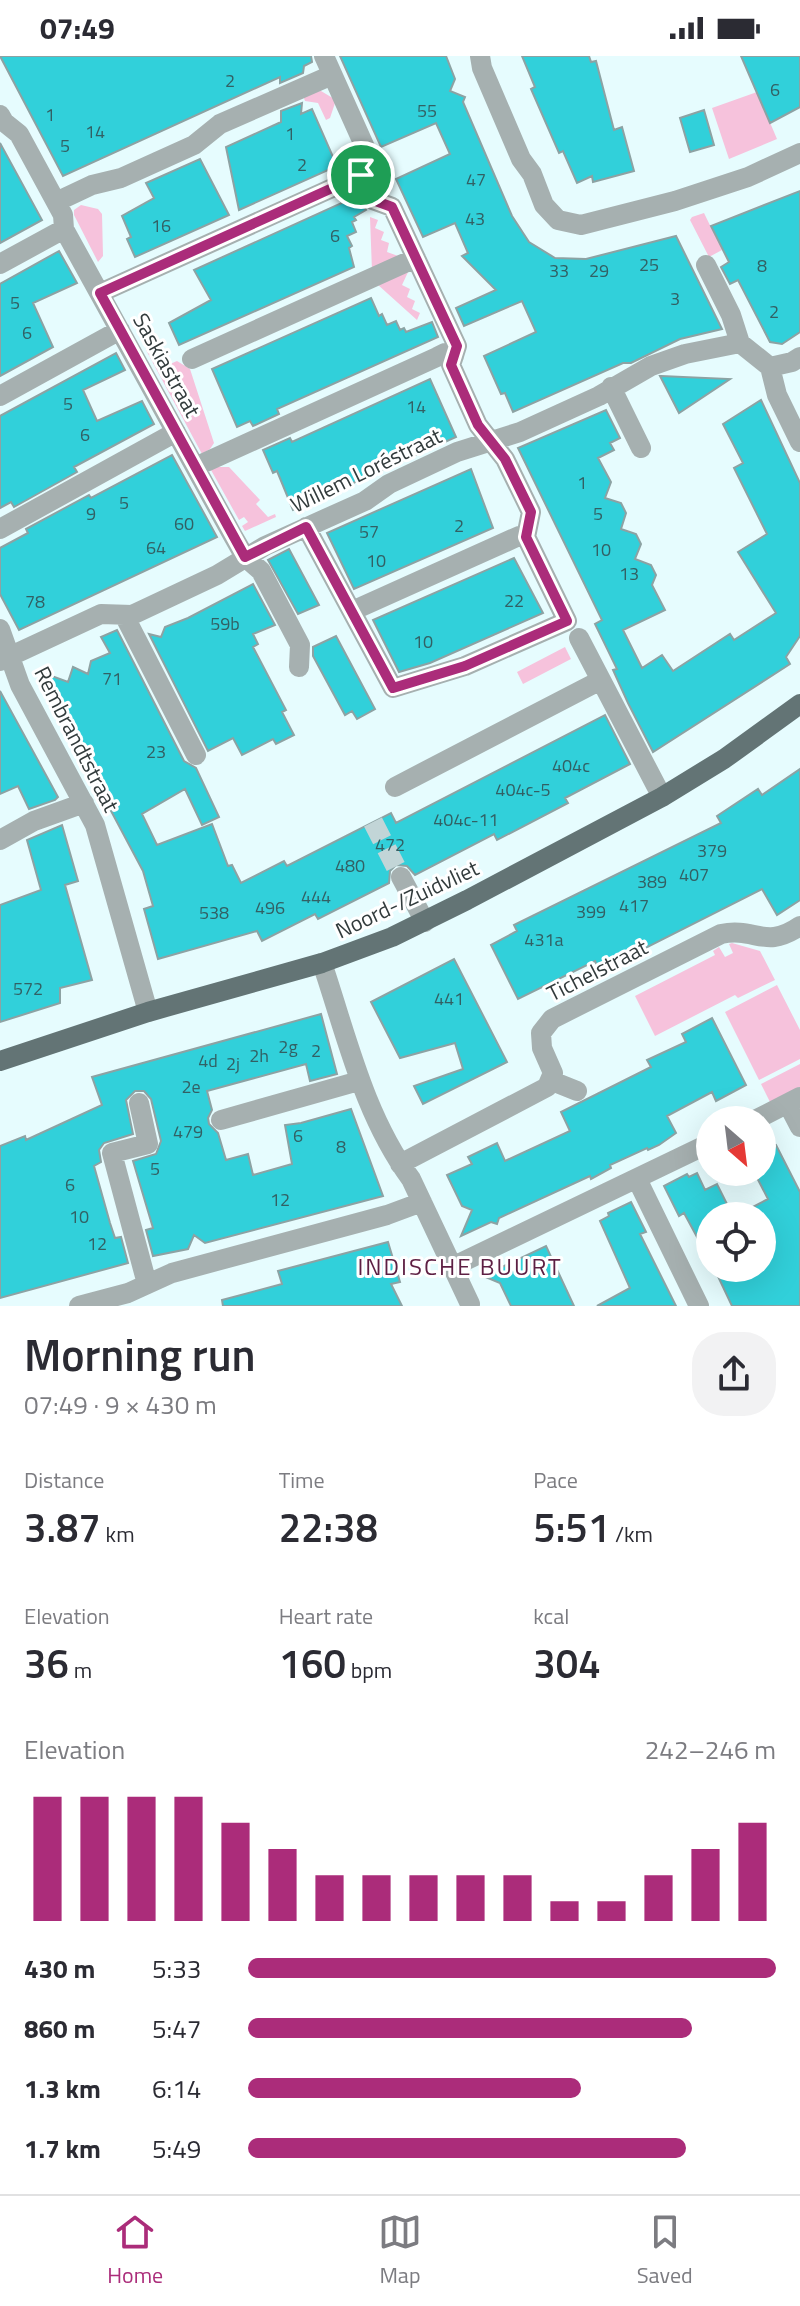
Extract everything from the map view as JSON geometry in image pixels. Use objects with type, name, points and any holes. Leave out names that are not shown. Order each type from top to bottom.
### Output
[{"type":"main road","name":"Noord-/Zuidvliet","points":[[0,1061],[148,1012],[322,963],[425,922],[662,797],[724,759],[800,704]]},
{"type":"street","points":[[480,56],[482,68],[521,159],[532,174],[544,205],[558,220],[581,225],[675,201],[748,177],[800,153]]},
{"type":"street","points":[[56,202],[92,185],[121,178],[194,145],[220,124],[328,65],[368,154],[361,175],[373,200],[392,207],[457,346],[451,365],[478,425],[505,459],[531,512],[526,537],[662,797]]},
{"type":"street","name":"Saskiastraat","points":[[0,115],[19,134],[63,215],[64,229],[195,467],[245,557],[261,571],[300,645],[299,667]]},
{"type":"street","points":[[100,293],[361,175]]},
{"type":"street","points":[[0,264],[64,229]]},
{"type":"street","points":[[192,359],[416,258]]},
{"type":"street","points":[[706,265],[731,315],[740,343],[770,367],[777,395],[800,442]]},
{"type":"street","points":[[0,396],[120,330]]},
{"type":"street","name":"Willem Loréstraat","points":[[6,659],[101,614],[132,615],[217,575],[245,557],[306,527],[365,501],[389,484],[490,440],[520,432],[599,396],[669,359],[740,343]]},
{"type":"street","points":[[195,467],[445,353],[454,356]]},
{"type":"street","points":[[770,367],[800,357]]},
{"type":"street","points":[[611,387],[641,448]]},
{"type":"street","points":[[0,529],[176,432]]},
{"type":"street","points":[[306,527],[393,688],[573,630]]},
{"type":"street","points":[[352,611],[519,536],[526,537]]},
{"type":"street","points":[[124,615],[196,755]]},
{"type":"street","name":"Rembrandtstraat","points":[[0,629],[6,659],[95,825],[148,1012]]},
{"type":"street","points":[[395,787],[601,680]]},
{"type":"street","points":[[0,840],[34,821],[84,803]]},
{"type":"street","points":[[401,877],[425,922]]},
{"type":"street","name":"Tichelstraat","points":[[552,1081],[551,1066],[540,1040],[541,1033],[552,1019],[721,934],[745,933],[775,939],[800,926]]},
{"type":"street","points":[[322,963],[359,1081],[422,1202],[470,1304]]},
{"type":"street","points":[[221,1120],[359,1081]]},
{"type":"street","points":[[400,1164],[540,1092],[552,1081],[577,1091]]},
{"type":"street","points":[[776,1109],[794,1100],[800,1127]]},
{"type":"street","points":[[139,1103],[148,1144],[112,1153],[147,1284]]},
{"type":"street","points":[[452,1267],[696,1150]]},
{"type":"street","points":[[637,1179],[699,1306]]},
{"type":"street","points":[[79,1306],[128,1293],[172,1273],[387,1215],[422,1202]]},
{"type":"shaded area","points":[[321,91],[336,100],[330,118],[326,120],[318,103],[305,101],[302,93]]},
{"type":"shaded area","points":[[757,92],[777,139],[729,159],[712,108]]},
{"type":"shaded area","points":[[81,205],[98,209],[102,214],[103,256],[98,262],[74,215],[74,210]]},
{"type":"shaded area","points":[[704,213],[722,250],[709,257],[690,220]]},
{"type":"shaded area","points":[[370,217],[378,220],[375,228],[384,232],[381,240],[389,243],[387,252],[401,257],[372,271]]},
{"type":"shaded area","points":[[409,270],[402,285],[410,289],[407,297],[415,301],[412,309],[420,313],[417,320],[377,284]]},
{"type":"shaded area","points":[[146,350],[153,350],[161,368],[177,361],[190,369],[214,443],[202,454]]},
{"type":"shaded area","points":[[229,467],[260,500],[256,504],[268,517],[275,514],[276,517],[245,531],[242,526],[248,522],[244,517],[239,520],[211,470]]},
{"type":"shaded area","points":[[565,647],[571,659],[523,684],[517,672]]},
{"type":"shaded area","points":[[729,944],[760,951],[775,980],[738,998],[735,995],[655,1036],[635,996],[715,955],[713,951],[719,947],[725,957],[733,953]]},
{"type":"shaded area","points":[[777,985],[800,1030],[800,1059],[759,1080],[725,1012]]},
{"type":"shaded area","points":[[800,1064],[800,1087],[770,1102],[761,1084]]},
{"type":"building","points":[[0,56],[311,56],[312,62],[304,66],[303,73],[280,83],[280,77],[63,176]]},
{"type":"building","points":[[340,56],[446,56],[455,79],[450,91],[465,97],[463,102],[512,216],[529,242],[555,258],[586,259],[676,236],[722,329],[680,339],[513,412],[484,356],[536,332],[522,301],[464,326],[456,308],[496,290],[462,256],[468,253],[455,223],[423,237],[396,179],[450,154],[436,123],[381,147]]},
{"type":"building","points":[[522,56],[589,56],[591,62],[596,61],[614,130],[622,127],[634,171],[593,182],[592,176],[577,183],[563,151],[559,153],[531,89],[535,87]]},
{"type":"building","points":[[741,56],[800,56],[800,107],[770,123]]},
{"type":"building","points":[[302,103],[301,114],[312,109],[337,166],[239,210],[226,147],[281,122],[281,111]]},
{"type":"building","points":[[704,110],[714,145],[690,152],[680,118]]},
{"type":"building","points":[[0,143],[42,220],[0,243]]},
{"type":"building","points":[[200,159],[229,215],[135,257],[122,216],[154,198],[146,183]]},
{"type":"building","points":[[800,191],[800,332],[782,344],[770,342],[738,280],[730,284],[721,267],[729,262],[711,226]]},
{"type":"building","points":[[357,196],[366,210],[354,217],[356,220],[352,222],[356,232],[347,236],[352,246],[349,248],[354,267],[179,345],[169,323],[211,300],[194,270]]},
{"type":"building","points":[[59,251],[77,283],[33,303],[53,347],[0,376],[0,284]]},
{"type":"building","points":[[371,298],[387,325],[396,321],[400,330],[404,328],[406,332],[432,322],[438,337],[277,409],[279,414],[253,426],[250,421],[237,427],[212,369]]},
{"type":"building","points":[[116,353],[125,370],[83,390],[97,421],[142,401],[154,424],[74,467],[77,472],[14,507],[11,502],[0,508],[0,416]]},
{"type":"building","points":[[661,376],[730,379],[679,413]]},
{"type":"building","points":[[430,379],[456,437],[293,510],[277,471],[273,473],[263,450],[290,438],[292,442]]},
{"type":"building","points":[[761,400],[800,483],[800,636],[786,657],[790,664],[653,752],[613,670],[617,669],[595,624],[602,620],[518,448],[606,410],[620,438],[610,443],[614,450],[598,458],[611,482],[605,498],[621,503],[626,513],[621,529],[636,534],[641,544],[635,559],[651,565],[656,575],[652,585],[665,610],[623,630],[642,668],[662,655],[673,671],[730,634],[734,640],[776,613],[738,552],[767,534],[734,468],[743,463],[723,424]]},
{"type":"building","points":[[172,455],[217,537],[19,630],[0,594],[0,548],[28,533],[26,529]]},
{"type":"building","points":[[471,469],[493,528],[354,589],[327,533]]},
{"type":"building","points":[[289,549],[319,605],[298,614],[268,560]]},
{"type":"building","points":[[514,558],[543,613],[430,663],[399,672],[373,620]]},
{"type":"building","points":[[253,584],[275,625],[253,634],[258,644],[253,647],[286,710],[282,712],[294,735],[276,744],[273,739],[242,755],[233,738],[208,751],[149,634],[161,637],[165,627]]},
{"type":"building","points":[[117,630],[184,761],[196,768],[219,817],[202,825],[185,789],[142,814],[157,845],[212,824],[228,866],[232,865],[241,883],[284,861],[287,866],[391,813],[396,823],[605,715],[630,764],[565,798],[568,803],[497,840],[494,834],[415,875],[407,866],[396,865],[390,871],[389,883],[318,919],[315,914],[262,941],[257,931],[158,959],[144,909],[153,906],[143,871],[86,764],[90,762],[64,711],[41,672],[68,682],[73,667],[88,674],[91,661],[110,653],[101,637]]},
{"type":"building","points":[[336,636],[375,709],[357,719],[352,711],[345,715],[313,656],[313,647]]},
{"type":"building","points":[[0,691],[58,797],[55,800],[29,809],[18,786],[0,794]]},
{"type":"building","points":[[800,769],[800,900],[777,915],[762,889],[600,971],[595,961],[518,999],[491,945],[517,931],[514,925],[721,823],[717,816],[758,789],[762,795]]},
{"type":"building","points":[[62,825],[78,881],[65,885],[92,980],[60,988],[60,1003],[0,1022],[0,905],[41,890],[27,840]]},
{"type":"building","points":[[454,959],[507,1062],[423,1104],[414,1086],[463,1069],[455,1043],[400,1058],[371,1002]]},
{"type":"building","points":[[321,1014],[337,1074],[310,1081],[306,1064],[207,1091],[212,1110],[209,1124],[218,1133],[226,1160],[248,1154],[253,1175],[292,1164],[285,1125],[351,1109],[383,1196],[205,1243],[194,1235],[188,1249],[153,1256],[146,1230],[153,1228],[133,1161],[156,1154],[161,1141],[151,1099],[144,1091],[135,1091],[126,1100],[133,1134],[104,1143],[99,1150],[101,1162],[94,1166],[115,1238],[121,1237],[128,1263],[0,1298],[0,1146],[25,1136],[26,1140],[102,1105],[92,1077]]},
{"type":"building","points":[[712,1018],[746,1085],[716,1101],[712,1092],[667,1116],[676,1133],[659,1145],[610,1165],[611,1168],[591,1179],[590,1176],[499,1218],[497,1224],[491,1222],[461,1236],[472,1210],[462,1206],[447,1175],[472,1164],[468,1157],[497,1143],[505,1161],[570,1131],[561,1112],[651,1067],[647,1060],[686,1042],[682,1034]]},
{"type":"building","points":[[776,1145],[800,1192],[800,1306],[732,1306],[721,1282],[776,1282],[776,1202],[762,1202],[768,1199],[761,1186],[776,1186]]},
{"type":"building","points":[[687,1174],[689,1177],[696,1174],[696,1186],[703,1186],[705,1190],[718,1186],[726,1202],[696,1202],[696,1235],[684,1213],[679,1216],[664,1186]]},
{"type":"building","points":[[631,1202],[646,1232],[640,1234],[676,1306],[597,1306],[630,1288],[600,1221],[609,1216],[608,1213]]},
{"type":"building","points":[[388,1242],[400,1282],[391,1284],[402,1306],[223,1306],[222,1300],[282,1284],[278,1271]]},
{"type":"building","points":[[546,1246],[574,1306],[511,1306],[500,1283],[483,1276]]},
{"type":"tunnel","points":[[373,822],[401,877]]},
{"type":"district","name":"INDISCHE BUURT","points":[[460,1267]]},
{"type":"route","points":[[361,175],[373,200],[392,207],[457,346],[451,365],[478,425],[505,459],[531,512],[526,537],[567,621],[465,666],[393,688],[306,527],[245,557],[100,293],[361,175]]}]
